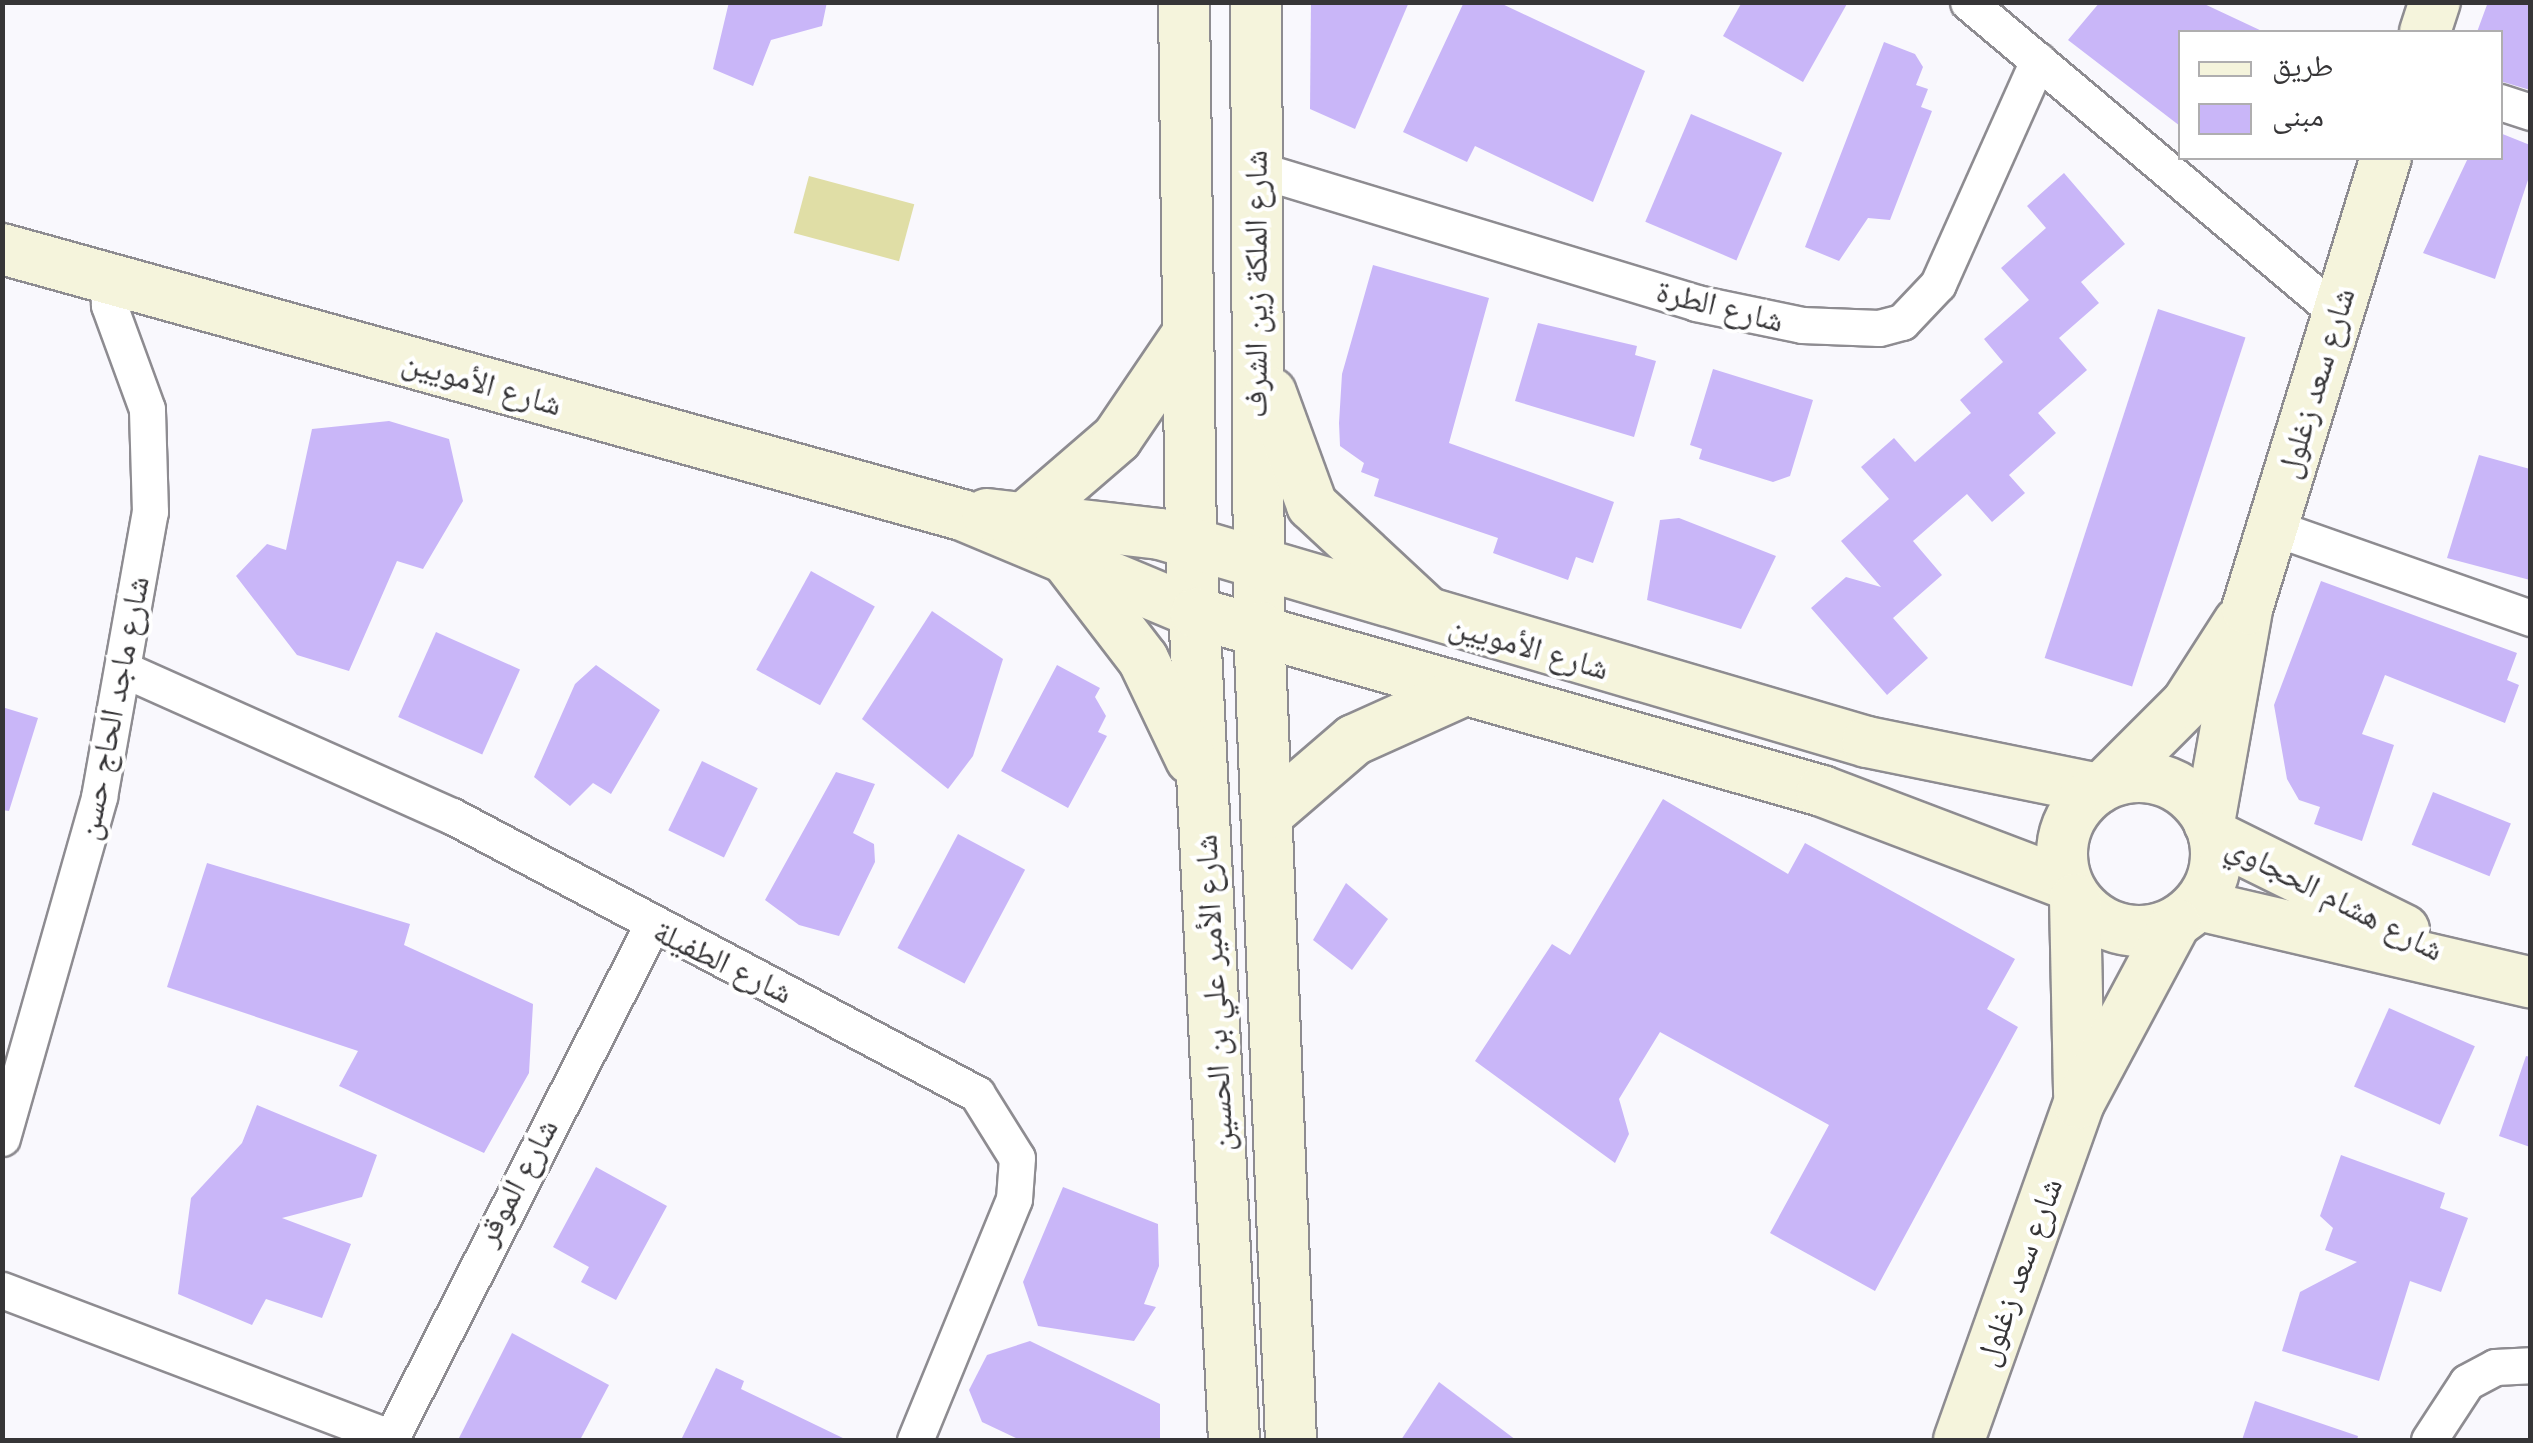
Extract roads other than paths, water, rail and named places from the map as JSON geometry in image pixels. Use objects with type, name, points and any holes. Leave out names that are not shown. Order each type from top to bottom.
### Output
[{"type":"street","name":"شارع الملكة زين الشرف","points":[[1184,2],[1191,545]]},
{"type":"street","name":"شارع الملكة زين الشرف","points":[[1256,2],[1258,566]]},
{"type":"street","points":[[1968,2],[2336,314]]},
{"type":"street","points":[[2427,30],[2435,2]]},
{"type":"street","name":"شارع الطرة","points":[[1256,169],[1696,303],[1802,326],[1878,328],[1902,322],[1938,284],[2038,60]]},
{"type":"street","points":[[2503,103],[2530,112]]},
{"type":"street","name":"شارع سعد زغلول","points":[[2212,830],[2247,609],[2385,160]]},
{"type":"street","name":"شارع الأمويين","points":[[2,249],[962,515],[1196,613],[1258,627],[1463,691],[1885,811],[2071,892]]},
{"type":"street","name":"شارع ماجد الحاج حسن","points":[[2,1138],[100,797],[150,512],[151,434],[108,276]]},
{"type":"street","points":[[1030,514],[1117,438],[1186,336]]},
{"type":"street","points":[[1256,338],[1312,506],[1437,621]]},
{"type":"street","name":"شارع الأمويين","points":[[962,515],[1030,514],[1191,545],[1437,621],[1867,742],[2102,786]]},
{"type":"street","points":[[2272,527],[2530,618]]},
{"type":"street","name":"شارع الأمير علي بن الحسين","points":[[1191,545],[1234,1440]]},
{"type":"street","points":[[1067,561],[1143,659],[1205,790]]},
{"type":"street","name":"شارع الأمير علي بن الحسين","points":[[1258,566],[1291,1440]]},
{"type":"street","name":"شارع سعد زغلول","points":[[2102,786],[2187,703],[2247,609]]},
{"type":"street","name":"شارع الطفيلة","points":[[125,670],[452,816],[651,926],[903,1052],[977,1094],[1004,1125],[1016,1158],[1001,1248],[915,1440]]},
{"type":"street","points":[[1269,813],[1354,740],[1463,691]]},
{"type":"street","points":[[2155,778],[2178,787],[2212,830],[2210,884],[2186,914],[2132,932],[2071,892],[2064,831],[2102,786],[2155,778]]},
{"type":"street","name":"شارع هشام الحجاوي","points":[[2212,830],[2456,959]]},
{"type":"street","name":"شارع سعد زغلول","points":[[2071,892],[2079,1103]]},
{"type":"street","name":"شارع سعد زغلول","points":[[1959,1440],[2079,1103],[2186,914]]},
{"type":"street","name":"شارع هشام الحجاوي","points":[[2186,914],[2456,959],[2530,982]]},
{"type":"street","name":"شارع الموقر","points":[[390,1439],[651,926]]},
{"type":"street","points":[[2,1290],[390,1439]]},
{"type":"street","points":[[2429,1440],[2467,1382],[2494,1367],[2530,1365]]}]
